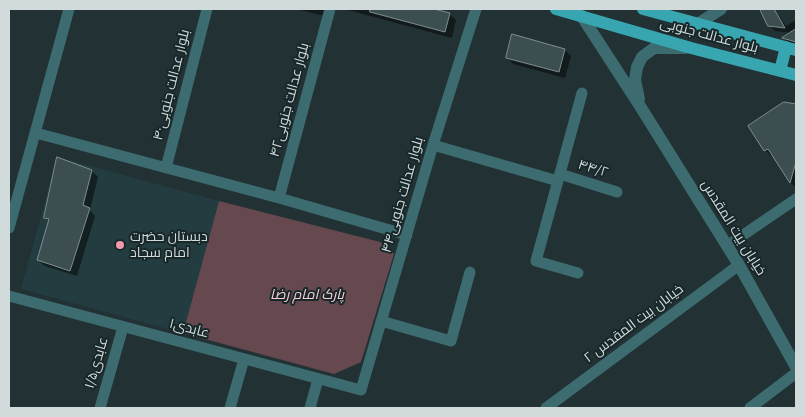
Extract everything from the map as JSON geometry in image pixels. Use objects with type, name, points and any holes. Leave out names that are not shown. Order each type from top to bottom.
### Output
[{"type":"main road","name":"بلوار عدالت جنوبی","points":[[556,9],[691,48],[796,75]]},
{"type":"main road","name":"بلوار عدالت جنوبی","points":[[642,9],[791,49]]},
{"type":"main road","points":[[780,71],[791,49]]},
{"type":"street","points":[[9,228],[69,9]]},
{"type":"street","name":"بلوار عدالت جنوبی۴۰","points":[[166,168],[207,9]]},
{"type":"street","name":"بلوار عدالت جنوبی۴۲","points":[[279,198],[330,9]]},
{"type":"street","name":"بلوار عدالت جنوبی۴۴","points":[[361,390],[433,145],[476,9]]},
{"type":"street","points":[[699,24],[721,9]]},
{"type":"street","name":"خیابان بیت المقدس","points":[[581,15],[740,265],[796,367]]},
{"type":"street","points":[[640,106],[635,80],[637,67],[642,57],[654,48],[691,48]]},
{"type":"street","points":[[578,273],[536,261],[582,93]]},
{"type":"street","points":[[36,133],[279,198],[407,235]]},
{"type":"street","name":"۴۴/۲","points":[[433,145],[617,192]]},
{"type":"street","points":[[727,246],[796,200]]},
{"type":"street","name":"خیابان بیت المقدس ۲","points":[[546,408],[740,265]]},
{"type":"street","points":[[382,321],[451,341],[470,272]]},
{"type":"street","name":"۱عابدی","points":[[9,296],[361,390]]},
{"type":"street","name":"عابدی۱/۵","points":[[100,408],[123,327]]},
{"type":"street","points":[[230,408],[244,359]]},
{"type":"street","points":[[750,408],[796,367]]},
{"type":"street","points":[[310,408],[318,379]]},
{"type":"shaded area","name":"دبستان حضرت امام سجاد","points":[[57,157],[219,201],[183,333],[21,289]]},
{"type":"green space","name":"پارک امام رضا","points":[[219,201],[380,242],[394,254],[361,362],[334,374],[183,333]]},
{"type":"building","points":[[370,9],[434,9],[450,13],[445,32],[370,12]]},
{"type":"building","points":[[760,9],[774,9],[785,28],[768,26]]},
{"type":"building","points":[[796,29],[796,42],[782,38]]},
{"type":"building","points":[[512,34],[565,49],[559,72],[506,58]]},
{"type":"building","points":[[784,102],[796,104],[796,162],[790,183],[768,149],[764,151],[748,126]]},
{"type":"building","points":[[57,157],[92,170],[83,205],[90,208],[70,271],[37,260],[49,219],[44,218]]},
{"type":"place","name":"دبستان حضرت امام سجاد","points":[[120,245]]}]
